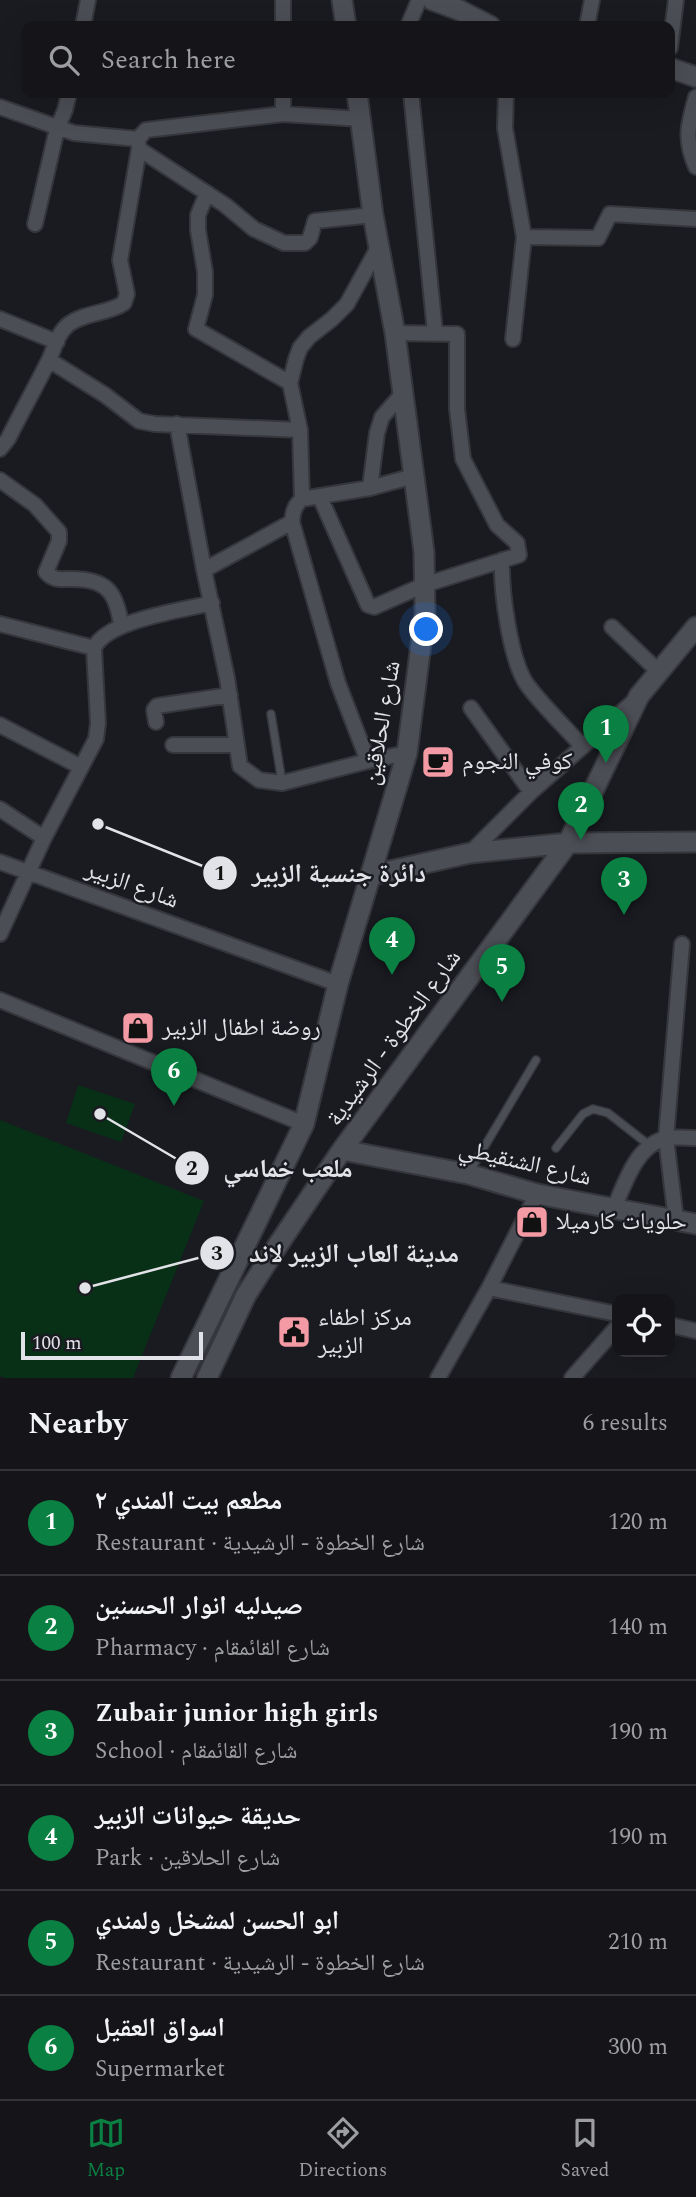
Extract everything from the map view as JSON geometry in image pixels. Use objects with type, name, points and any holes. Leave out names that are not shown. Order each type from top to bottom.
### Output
[{"type":"main road","points":[[342,0],[345,21]]},
{"type":"main road","points":[[432,0],[480,21]]},
{"type":"main road","points":[[675,70],[696,77]]},
{"type":"main road","name":"شارع الحلاقين","points":[[181,1378],[304,1124],[338,984],[407,753],[425,613],[424,551],[395,333],[373,215],[358,98]]},
{"type":"main road","name":"شارع الخطوة - الرشيدية","points":[[212,1376],[246,1295],[342,1150],[568,843],[639,696],[696,627]]},
{"type":"main road","points":[[372,875],[470,853],[568,843],[696,842]]},
{"type":"main road","name":"شارع الشنقيطي","points":[[342,1150],[468,1174],[537,1194],[696,1224]]},
{"type":"main road","points":[[204,1333],[224,1342]]},
{"type":"street","points":[[84,21],[88,0]]},
{"type":"street","points":[[283,0],[283,21]]},
{"type":"street","points":[[410,21],[419,0]]},
{"type":"street","points":[[588,21],[592,0]]},
{"type":"street","points":[[673,21],[676,0]]},
{"type":"street","points":[[696,97],[689,122],[688,148],[696,167]]},
{"type":"street","points":[[35,224],[57,129],[68,98]]},
{"type":"street","points":[[283,98],[283,114]]},
{"type":"street","points":[[412,98],[435,332]]},
{"type":"street","points":[[506,98],[505,128],[524,236],[513,339]]},
{"type":"street","points":[[0,107],[57,129],[139,144],[254,229],[284,243],[305,243],[310,238],[315,221],[373,215]]},
{"type":"street","points":[[0,449],[8,439],[62,331],[69,323],[124,303],[127,294],[120,260],[139,144],[146,130],[283,114],[361,119]]},
{"type":"street","points":[[207,193],[198,215],[205,295],[196,329],[290,383]]},
{"type":"street","points":[[524,236],[598,238],[610,214],[696,219]]},
{"type":"street","points":[[302,499],[300,430],[290,383],[300,348],[347,304],[379,246]]},
{"type":"street","points":[[0,319],[57,341]]},
{"type":"street","points":[[320,497],[368,605],[374,607],[424,585],[519,555],[517,543],[497,525],[463,459],[457,409],[457,334],[395,333]]},
{"type":"street","points":[[49,360],[105,395],[139,421],[155,424],[300,430]]},
{"type":"street","points":[[370,488],[376,433],[382,417],[403,393]]},
{"type":"street","points":[[177,424],[230,695],[240,766],[259,780],[282,783],[407,753]]},
{"type":"street","points":[[368,761],[338,683],[292,522],[294,506],[302,499],[370,488],[414,476]]},
{"type":"street","points":[[0,480],[35,505],[59,532],[60,541],[46,572],[58,580],[97,582],[117,600],[121,625]]},
{"type":"street","points":[[204,570],[292,522]]},
{"type":"street","points":[[502,560],[512,650],[526,684],[582,747]]},
{"type":"street","points":[[0,934],[44,838],[96,739],[98,723],[94,648],[97,641],[121,625],[212,603]]},
{"type":"street","points":[[0,624],[94,648]]},
{"type":"street","points":[[612,627],[659,672]]},
{"type":"street","points":[[156,722],[154,710],[158,706],[230,695]]},
{"type":"street","points":[[470,853],[531,792],[639,696]]},
{"type":"street","points":[[471,708],[531,792]]},
{"type":"street","points":[[0,725],[81,767]]},
{"type":"street","points":[[173,745],[237,744]]},
{"type":"street","points":[[0,809],[44,838]]},
{"type":"street","name":"شارع الزبير","points":[[0,862],[338,984]]},
{"type":"street","points":[[676,1220],[666,1138],[682,944]]},
{"type":"street","points":[[0,1000],[304,1124]]},
{"type":"street","points":[[614,1208],[632,1169],[649,1145],[666,1138],[696,1138]]},
{"type":"street","points":[[438,1378],[489,1288],[537,1194]]},
{"type":"street","points":[[489,1288],[612,1313]]},
{"type":"street","points":[[675,1326],[696,1331]]},
{"type":"street","points":[[572,1378],[612,1333]]},
{"type":"lane","points":[[271,714],[282,783]]},
{"type":"lane","points":[[468,1174],[536,1060]]},
{"type":"lane","points":[[556,1148],[583,1114],[593,1109],[608,1113],[649,1145]]},
{"type":"green space","points":[[78,1085],[135,1104],[121,1142],[66,1123]]},
{"type":"green space","points":[[0,1120],[204,1201],[133,1378],[0,1376]]},
{"type":"place","name":"كوفي النجوم","points":[[438,762]]},
{"type":"place","name":"مطعم بيت المندي ٢","points":[[606,763]]},
{"type":"place","name":"دائرة جنسية الزبير","points":[[98,824]]},
{"type":"place","name":"صيدليه انوار الحسنين","points":[[581,840]]},
{"type":"place","name":"Zubair junior high girls","points":[[624,915]]},
{"type":"place","name":"حديقة حيوانات الزبير","points":[[392,975]]},
{"type":"place","name":"ابو الحسن لمشخل ولمندي","points":[[502,1002]]},
{"type":"place","name":"روضة اطفال الزبير","points":[[138,1028]]},
{"type":"place","name":"اسواق العقيل","points":[[174,1106]]},
{"type":"place","name":"ملعب خماسي","points":[[100,1114]]},
{"type":"place","name":"حلويات كارميلا","points":[[532,1222]]},
{"type":"place","name":"مدينة العاب الزبير لاند","points":[[85,1288]]},
{"type":"place","name":"مركز اطفاء الزبير","points":[[294,1332]]}]
